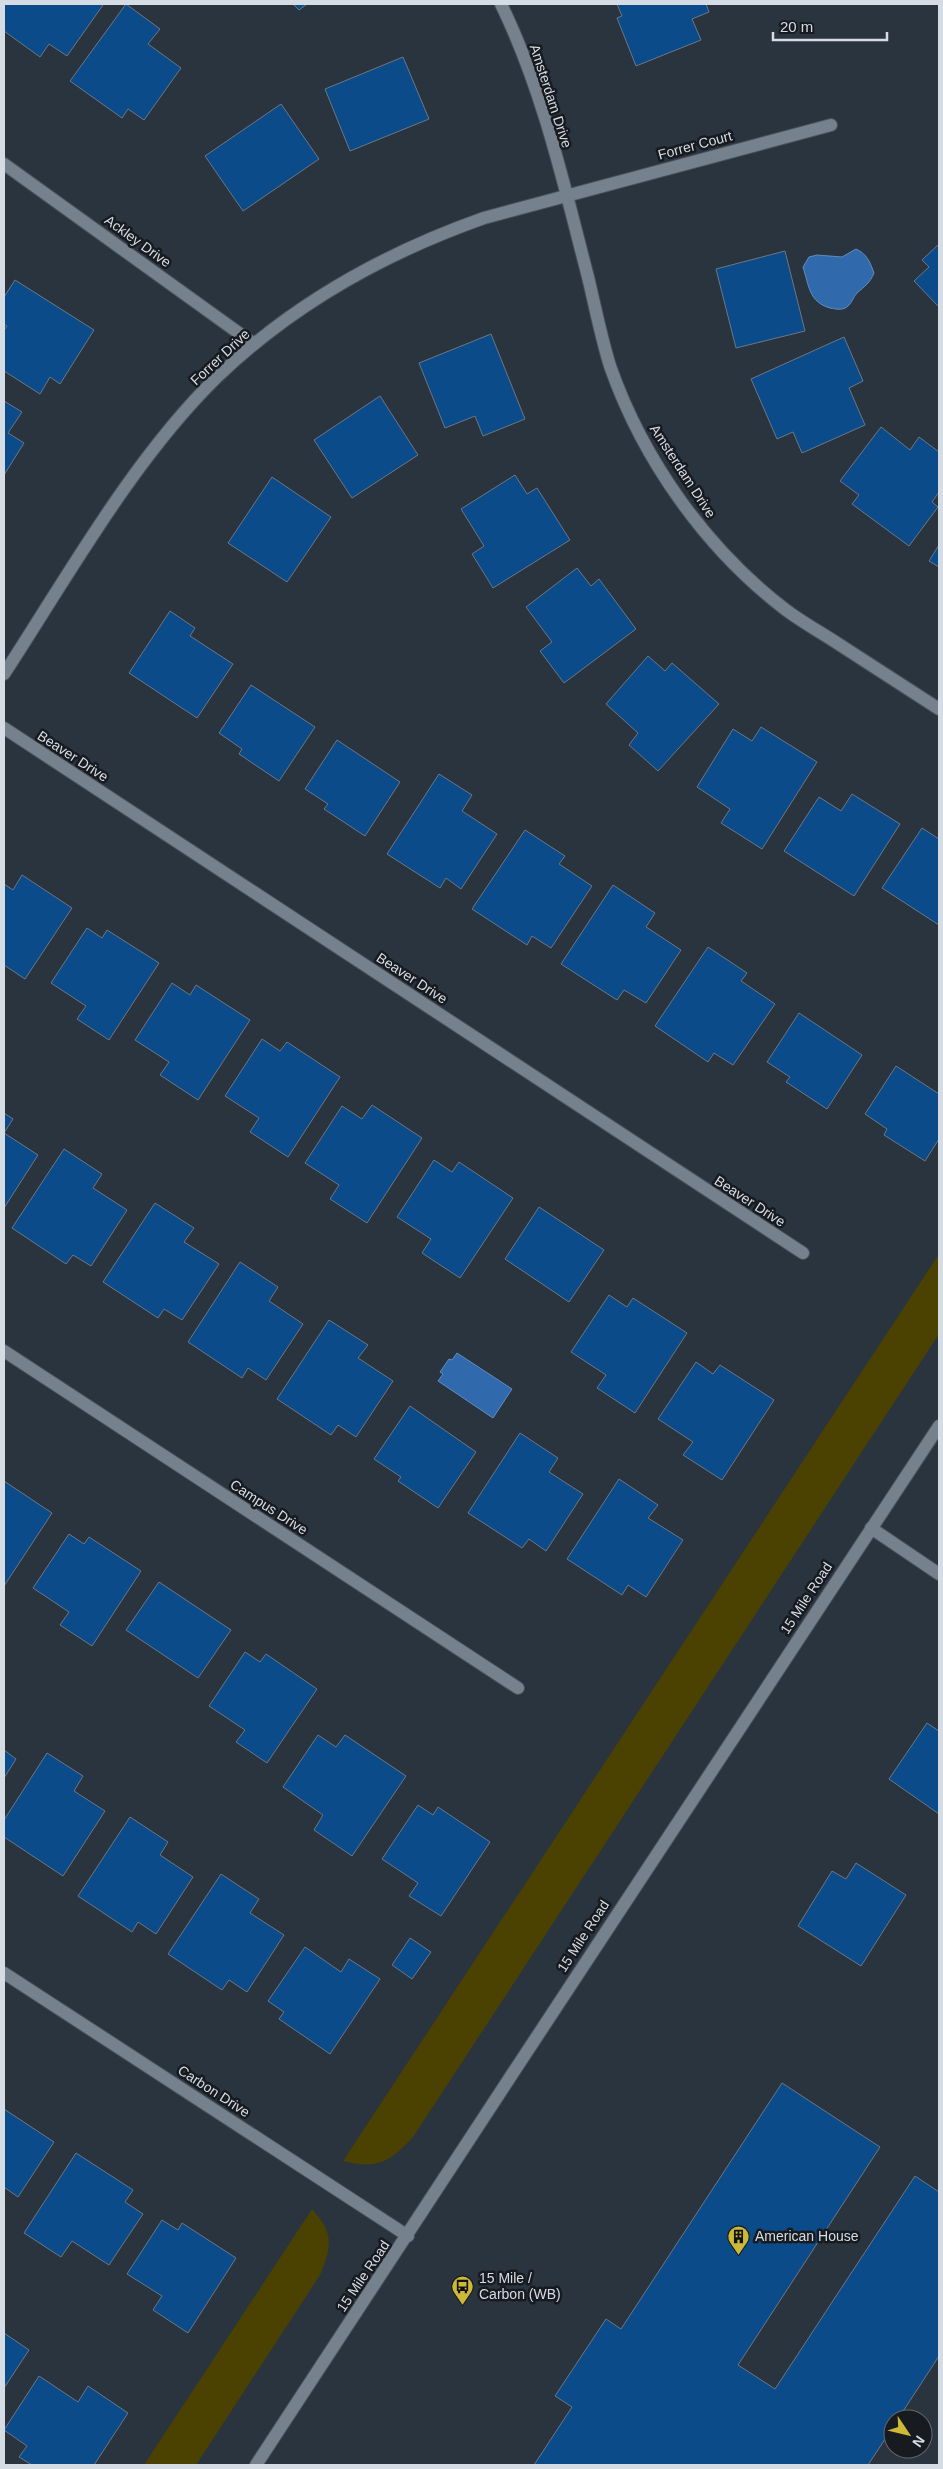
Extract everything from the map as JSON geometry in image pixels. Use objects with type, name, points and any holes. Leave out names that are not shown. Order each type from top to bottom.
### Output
[{"type":"street","name":"Amsterdam Drive","points":[[501,4],[531,73],[567,195],[610,364],[632,421],[660,468],[690,513],[722,552],[752,582],[786,610],[939,709]]},
{"type":"street","name":"Forrer Court","points":[[567,195],[831,125]]},
{"type":"street","name":"Ackley Drive","points":[[4,164],[254,344]]},
{"type":"street","name":"Forrer Drive","points":[[4,674],[146,459],[217,378],[254,344],[337,285],[384,259],[448,231],[567,195]]},
{"type":"street","name":"Beaver Drive","points":[[4,728],[803,1253]]},
{"type":"street","name":"Campus Drive","points":[[4,1351],[518,1688]]},
{"type":"street","name":"15 Mile Road","points":[[256,2465],[408,2236],[612,1920],[939,1426]]},
{"type":"street","points":[[871,1528],[939,1574]]},
{"type":"street","name":"Carbon Drive","points":[[4,1972],[408,2236]]},
{"type":"shaded area","points":[[939,1254],[939,1334],[413,2137],[397,2153],[382,2162],[365,2165],[343,2161]]},
{"type":"shaded area","points":[[312,2209],[324,2225],[329,2240],[327,2256],[320,2275],[196,2465],[144,2465]]},
{"type":"water","points":[[856,249],[863,253],[869,262],[874,273],[871,279],[854,296],[846,308],[830,308],[818,302],[811,292],[803,267],[809,257],[817,255],[842,257]]},
{"type":"water","points":[[457,1353],[512,1389],[493,1418],[438,1381],[443,1374],[440,1372],[449,1359],[452,1360]]},
{"type":"building","points":[[4,4],[103,5],[67,56],[49,44],[40,57],[4,31]]},
{"type":"building","points":[[126,4],[160,29],[148,44],[181,68],[144,120],[128,109],[122,118],[70,81]]},
{"type":"building","points":[[293,4],[307,4],[299,10]]},
{"type":"building","points":[[617,4],[706,4],[709,12],[692,19],[701,40],[636,66],[617,18],[622,16]]},
{"type":"building","points":[[403,57],[429,119],[350,151],[325,89]]},
{"type":"building","points":[[281,104],[319,159],[243,211],[205,156]]},
{"type":"building","points":[[939,244],[939,307],[914,281],[929,267],[922,260]]},
{"type":"building","points":[[785,251],[805,331],[736,348],[716,269]]},
{"type":"building","points":[[15,280],[94,330],[60,384],[50,377],[40,394],[4,371],[4,330],[7,326],[4,324],[4,297]]},
{"type":"building","points":[[491,334],[525,419],[483,436],[475,416],[445,428],[419,363]]},
{"type":"building","points":[[844,337],[863,381],[849,388],[865,425],[802,453],[793,432],[777,439],[751,379]]},
{"type":"building","points":[[380,396],[418,455],[352,498],[314,440]]},
{"type":"building","points":[[4,401],[22,412],[8,433],[24,443],[4,475]]},
{"type":"building","points":[[881,427],[910,450],[919,437],[939,452],[939,492],[932,502],[938,507],[909,546],[852,504],[859,495],[840,481]]},
{"type":"building","points":[[515,475],[527,494],[537,488],[570,540],[493,588],[472,554],[484,546],[461,509]]},
{"type":"building","points":[[272,477],[331,517],[287,582],[228,543]]},
{"type":"building","points":[[939,545],[939,567],[929,561]]},
{"type":"building","points":[[577,568],[591,586],[599,579],[636,629],[564,683],[540,651],[552,642],[526,607]]},
{"type":"building","points":[[170,611],[195,628],[190,636],[233,664],[197,718],[129,673]]},
{"type":"building","points":[[648,656],[665,671],[672,663],[719,704],[658,771],[629,745],[638,733],[606,704]]},
{"type":"building","points":[[251,685],[315,727],[279,781],[239,754],[242,749],[219,733]]},
{"type":"building","points":[[761,727],[817,762],[762,849],[721,823],[730,809],[697,787],[733,729],[752,741]]},
{"type":"building","points":[[337,740],[400,782],[365,836],[324,809],[328,804],[305,789]]},
{"type":"building","points":[[439,774],[472,795],[462,811],[497,834],[461,889],[446,878],[440,888],[387,854]]},
{"type":"building","points":[[852,794],[900,824],[854,896],[784,851],[819,797],[841,811]]},
{"type":"building","points":[[922,828],[939,839],[939,925],[882,888]]},
{"type":"building","points":[[525,830],[565,856],[559,864],[592,886],[551,948],[532,936],[527,945],[472,909]]},
{"type":"building","points":[[22,875],[72,908],[25,979],[4,965],[4,884],[13,890]]},
{"type":"building","points":[[613,885],[655,913],[646,927],[681,950],[646,1003],[624,990],[617,1000],[561,964]]},
{"type":"building","points":[[87,928],[102,938],[107,930],[159,963],[109,1040],[77,1019],[86,1006],[51,983]]},
{"type":"building","points":[[708,947],[747,973],[741,981],[775,1004],[733,1065],[714,1053],[708,1062],[655,1026]]},
{"type":"building","points":[[172,983],[190,995],[196,985],[250,1020],[198,1100],[160,1075],[169,1062],[135,1040]]},
{"type":"building","points":[[799,1013],[862,1055],[827,1109],[786,1082],[790,1077],[767,1062]]},
{"type":"building","points":[[262,1039],[280,1051],[287,1042],[340,1077],[288,1157],[250,1132],[259,1118],[225,1096]]},
{"type":"building","points":[[896,1066],[939,1094],[939,1139],[925,1161],[884,1135],[887,1129],[865,1114]]},
{"type":"building","points":[[372,1105],[422,1138],[367,1223],[330,1199],[339,1185],[305,1163],[342,1106],[362,1119]]},
{"type":"building","points":[[4,1113],[13,1119],[4,1133]]},
{"type":"building","points":[[4,1133],[38,1155],[4,1208]]},
{"type":"building","points":[[64,1149],[102,1174],[93,1188],[127,1210],[91,1266],[73,1255],[66,1264],[12,1228]]},
{"type":"building","points":[[434,1160],[452,1172],[459,1162],[513,1198],[460,1278],[422,1253],[431,1239],[397,1217]]},
{"type":"building","points":[[155,1203],[194,1228],[184,1242],[219,1264],[182,1320],[164,1309],[158,1318],[103,1282]]},
{"type":"building","points":[[539,1207],[604,1250],[569,1302],[505,1259]]},
{"type":"building","points":[[240,1262],[278,1287],[269,1301],[303,1324],[266,1380],[248,1368],[242,1378],[188,1342]]},
{"type":"building","points":[[609,1295],[627,1307],[633,1298],[687,1333],[635,1413],[597,1388],[606,1375],[571,1352]]},
{"type":"building","points":[[329,1320],[368,1345],[358,1358],[393,1381],[356,1437],[338,1425],[331,1435],[277,1399]]},
{"type":"building","points":[[696,1362],[713,1374],[720,1365],[774,1400],[722,1480],[683,1455],[693,1442],[658,1419]]},
{"type":"building","points":[[410,1406],[476,1452],[438,1508],[398,1481],[401,1477],[374,1459]]},
{"type":"building","points":[[520,1433],[558,1458],[549,1472],[583,1494],[546,1551],[529,1539],[522,1548],[468,1513]]},
{"type":"building","points":[[619,1479],[658,1505],[648,1518],[683,1540],[646,1597],[628,1585],[622,1595],[567,1559]]},
{"type":"building","points":[[4,1481],[52,1513],[4,1586]]},
{"type":"building","points":[[69,1534],[84,1544],[89,1537],[141,1571],[92,1646],[60,1625],[69,1612],[33,1588]]},
{"type":"building","points":[[159,1582],[231,1630],[198,1678],[126,1630]]},
{"type":"building","points":[[245,1652],[260,1662],[266,1654],[317,1689],[267,1763],[236,1742],[245,1730],[209,1706]]},
{"type":"building","points":[[927,1723],[939,1731],[939,1814],[889,1779]]},
{"type":"building","points":[[318,1735],[336,1747],[345,1735],[406,1776],[352,1856],[314,1830],[323,1815],[283,1787]]},
{"type":"building","points":[[4,1750],[16,1759],[4,1778]]},
{"type":"building","points":[[47,1753],[83,1776],[74,1791],[105,1811],[63,1876],[4,1837],[4,1820]]},
{"type":"building","points":[[418,1805],[433,1815],[438,1807],[490,1842],[441,1916],[409,1896],[418,1883],[382,1859]]},
{"type":"building","points":[[130,1817],[168,1842],[160,1855],[193,1877],[156,1934],[138,1922],[132,1932],[78,1896]]},
{"type":"building","points":[[856,1863],[906,1895],[861,1966],[798,1926],[832,1871],[846,1879]]},
{"type":"building","points":[[221,1874],[259,1899],[250,1913],[284,1935],[247,1992],[229,1980],[222,1990],[168,1954]]},
{"type":"building","points":[[410,1938],[431,1952],[412,1979],[392,1965]]},
{"type":"building","points":[[305,1947],[341,1972],[349,1959],[380,1979],[330,2054],[279,2019],[284,2012],[268,2001]]},
{"type":"building","name":"American House","points":[[782,2083],[880,2147],[738,2365],[775,2389],[915,2176],[939,2192],[939,2356],[905,2409],[883,2409],[883,2442],[868,2465],[534,2465],[572,2407],[555,2396],[606,2319],[621,2329]]},
{"type":"building","points":[[4,2109],[54,2142],[18,2197],[4,2187]]},
{"type":"building","points":[[76,2153],[133,2190],[125,2202],[143,2214],[109,2265],[72,2241],[61,2257],[24,2233]]},
{"type":"building","points":[[162,2220],[178,2230],[182,2223],[236,2258],[188,2333],[153,2310],[162,2296],[127,2274]]},
{"type":"building","points":[[4,2333],[29,2350],[4,2388]]},
{"type":"building","points":[[39,2376],[78,2402],[88,2386],[128,2413],[94,2465],[32,2465],[19,2457],[27,2446],[4,2430]]},
{"type":"place","name":"American House","points":[[739,2255]]},
{"type":"place","name":"15 Mile / Carbon (WB)","points":[[463,2305]]}]
